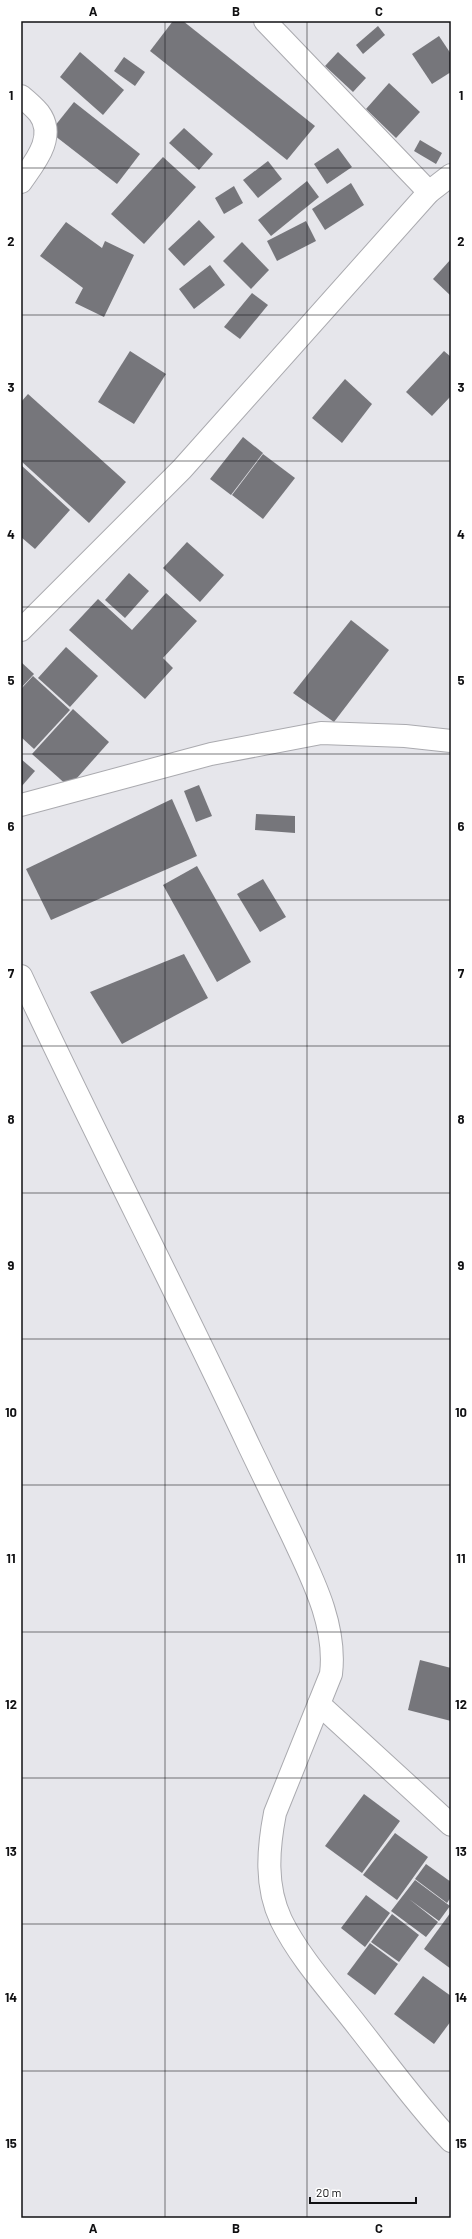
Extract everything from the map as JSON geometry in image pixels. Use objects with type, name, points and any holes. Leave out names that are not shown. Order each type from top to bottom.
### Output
[{"type":"street","points":[[265,21],[428,192]]},
{"type":"street","points":[[21,96],[40,114],[46,132],[43,150],[21,182]]},
{"type":"street","points":[[21,630],[182,469],[428,192],[451,175]]},
{"type":"street","points":[[21,805],[211,754],[321,733],[406,736],[451,741]]},
{"type":"street","points":[[21,976],[73,1088],[224,1392],[316,1588],[331,1639],[333,1656],[331,1674],[276,1813],[268,1863],[272,1891],[281,1920],[317,1976],[420,2108],[451,2140]]},
{"type":"street","points":[[319,1704],[451,1825]]},
{"type":"building","points":[[173,21],[183,21],[315,126],[287,160],[150,51]]},
{"type":"building","points":[[378,26],[385,35],[363,54],[356,45]]},
{"type":"building","points":[[439,36],[451,54],[451,72],[432,84],[412,54]]},
{"type":"building","points":[[80,52],[124,90],[103,115],[60,77]]},
{"type":"building","points":[[338,52],[366,78],[353,92],[325,66]]},
{"type":"building","points":[[124,57],[145,72],[135,86],[114,71]]},
{"type":"building","points":[[389,83],[420,112],[396,138],[366,109]]},
{"type":"building","points":[[74,102],[140,154],[117,184],[50,132]]},
{"type":"building","points":[[184,128],[213,154],[199,170],[169,143]]},
{"type":"building","points":[[420,140],[442,153],[436,164],[414,151]]},
{"type":"building","points":[[338,148],[352,167],[327,184],[314,164]]},
{"type":"building","points":[[163,157],[196,187],[144,244],[111,214]]},
{"type":"building","points":[[268,161],[282,179],[258,198],[243,180]]},
{"type":"building","points":[[307,181],[319,197],[271,236],[258,220]]},
{"type":"building","points":[[351,183],[364,205],[325,230],[312,209]]},
{"type":"building","points":[[234,186],[243,203],[224,214],[215,198]]},
{"type":"building","points":[[199,220],[215,237],[184,266],[168,249]]},
{"type":"building","points":[[306,221],[316,241],[277,261],[267,241]]},
{"type":"building","points":[[66,222],[102,248],[105,241],[134,255],[104,317],[75,303],[83,288],[40,256]]},
{"type":"building","points":[[242,242],[269,270],[251,289],[223,261]]},
{"type":"building","points":[[451,259],[451,296],[433,279]]},
{"type":"building","points":[[210,265],[225,285],[194,309],[179,289]]},
{"type":"building","points":[[252,293],[268,305],[240,339],[224,327]]},
{"type":"building","points":[[130,351],[166,374],[134,424],[98,402]]},
{"type":"building","points":[[444,351],[451,357],[451,396],[432,416],[406,392]]},
{"type":"building","points":[[345,379],[372,404],[342,443],[312,418]]},
{"type":"building","points":[[28,394],[126,482],[89,523],[21,461],[21,402]]},
{"type":"building","points":[[243,437],[263,453],[231,495],[210,479]]},
{"type":"building","points":[[263,454],[295,478],[263,519],[232,495]]},
{"type":"building","points":[[21,465],[70,510],[35,549],[21,537]]},
{"type":"building","points":[[187,542],[224,575],[200,602],[163,568]]},
{"type":"building","points":[[129,573],[149,591],[125,618],[105,600]]},
{"type":"building","points":[[166,593],[197,621],[163,658],[173,668],[145,699],[69,630],[98,599],[132,630]]},
{"type":"building","points":[[351,620],[389,650],[334,722],[293,693]]},
{"type":"building","points":[[66,647],[98,676],[70,707],[38,678]]},
{"type":"building","points":[[21,662],[34,674],[21,688]]},
{"type":"building","points":[[33,676],[70,710],[34,749],[21,737],[21,689]]},
{"type":"building","points":[[73,709],[109,742],[69,787],[32,754]]},
{"type":"building","points":[[21,759],[35,771],[21,787]]},
{"type":"building","points":[[199,785],[212,816],[196,822],[184,791]]},
{"type":"building","points":[[172,799],[197,856],[51,920],[26,869]]},
{"type":"building","points":[[256,814],[295,816],[295,833],[255,830]]},
{"type":"building","points":[[197,866],[251,962],[217,982],[163,885]]},
{"type":"building","points":[[263,879],[286,917],[260,932],[237,894]]},
{"type":"building","points":[[184,954],[208,998],[122,1044],[90,992]]},
{"type":"building","points":[[420,1660],[451,1668],[451,1721],[408,1710]]},
{"type":"building","points":[[364,1794],[400,1821],[362,1873],[325,1846]]},
{"type":"building","points":[[395,1833],[428,1857],[397,1900],[363,1875]]},
{"type":"building","points":[[426,1864],[451,1882],[451,1897],[447,1903],[415,1879]]},
{"type":"building","points":[[415,1880],[450,1906],[439,1921],[409,1899],[438,1922],[426,1937],[391,1911]]},
{"type":"building","points":[[366,1895],[390,1913],[365,1947],[341,1928]]},
{"type":"building","points":[[451,1912],[451,1969],[424,1949]]},
{"type":"building","points":[[392,1914],[419,1935],[399,1962],[371,1942]]},
{"type":"building","points":[[370,1943],[398,1964],[375,1995],[347,1974]]},
{"type":"building","points":[[423,1976],[451,1996],[451,2021],[434,2044],[394,2014]]}]
